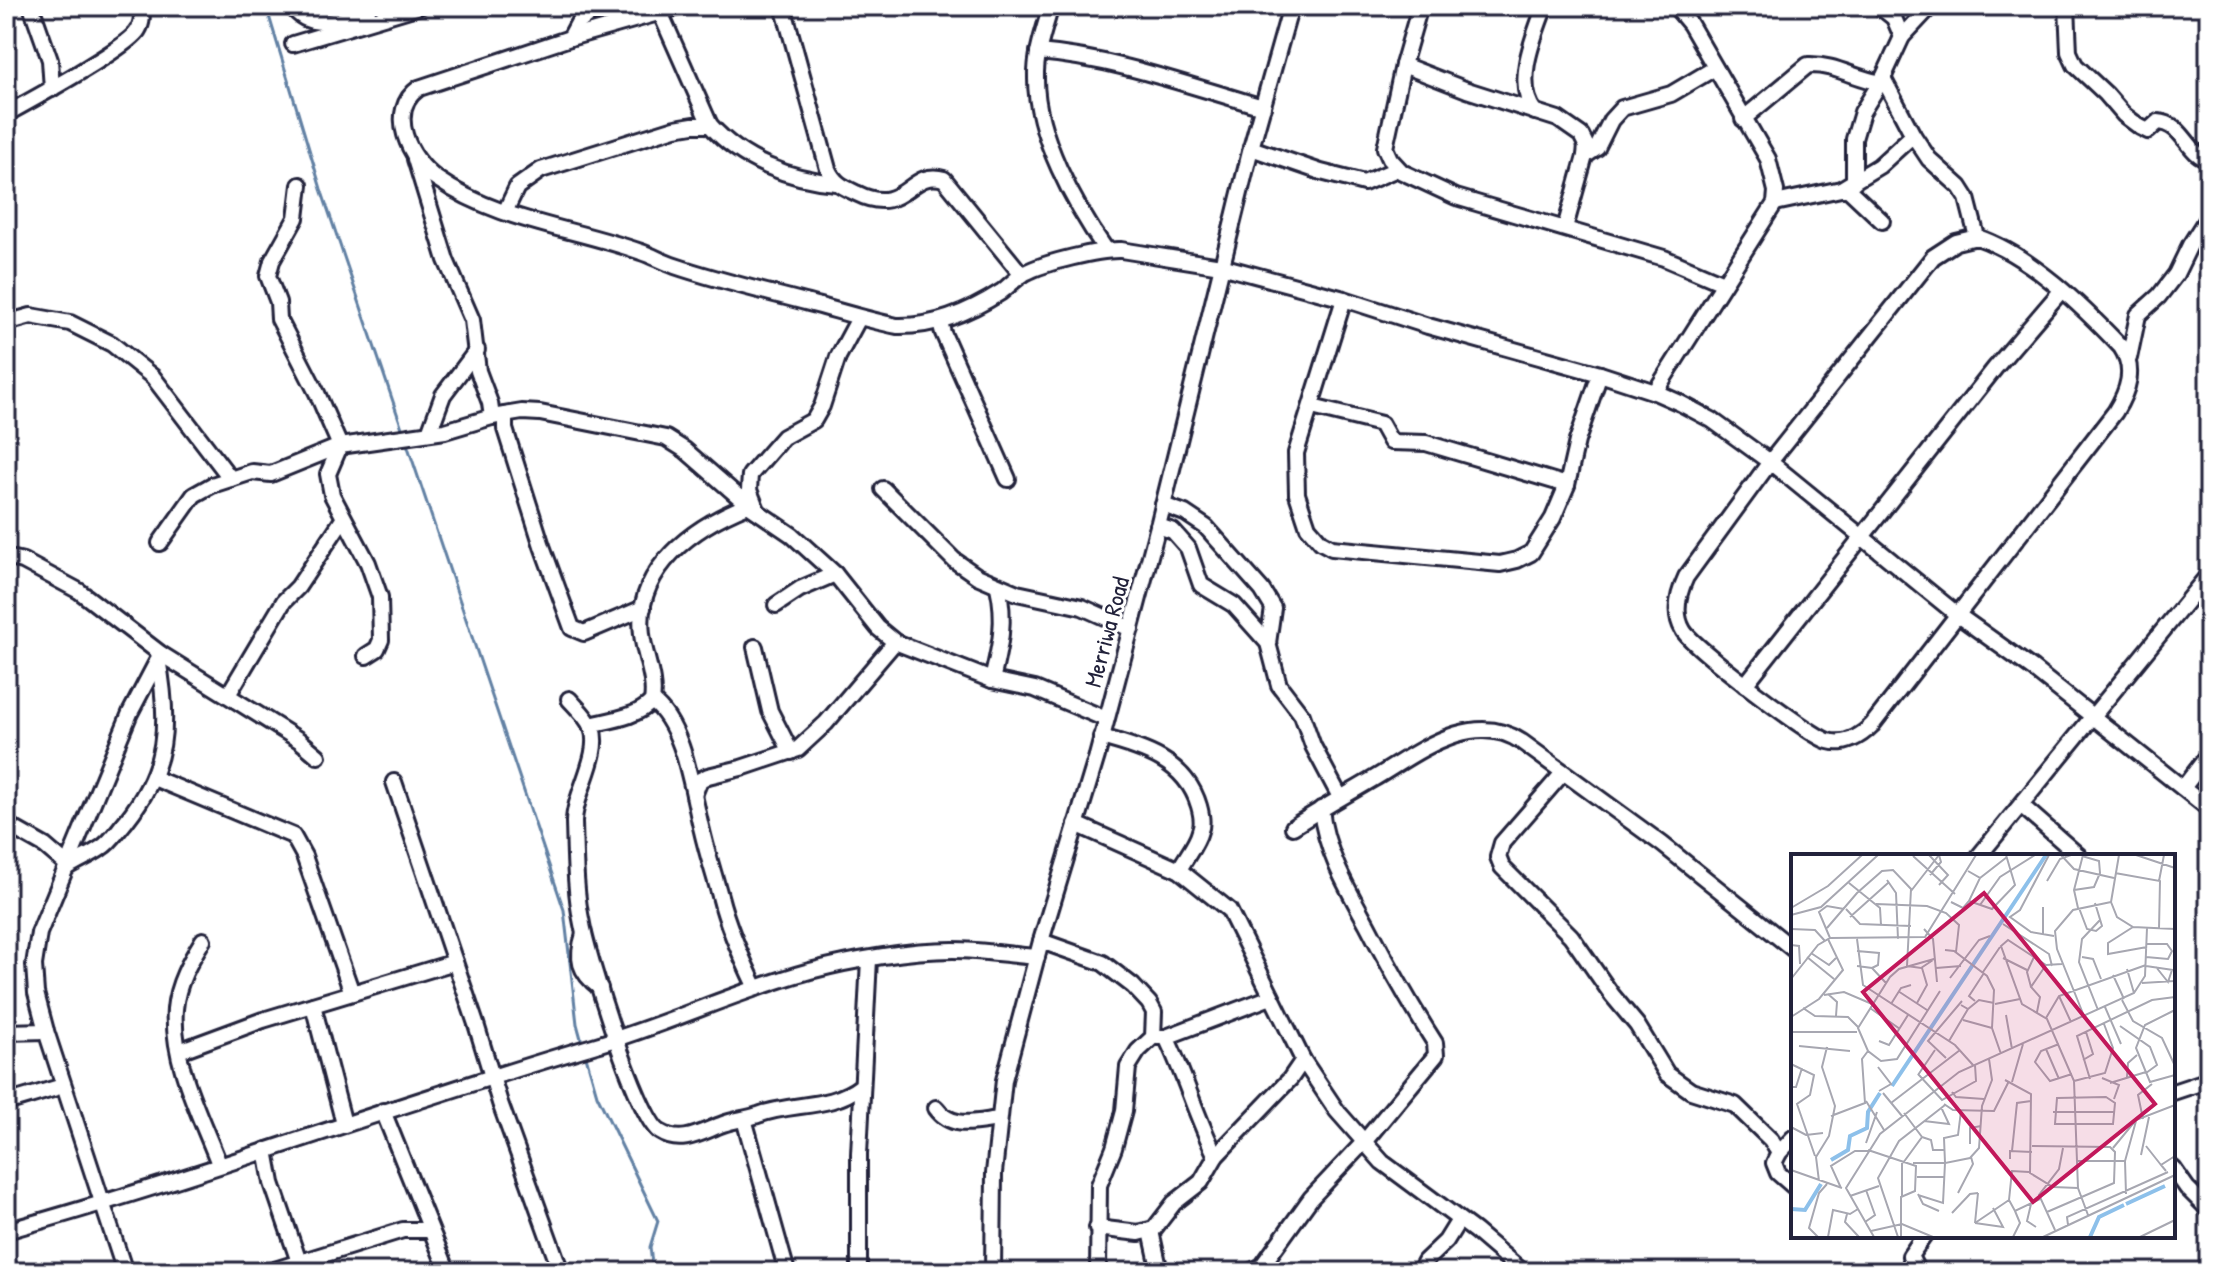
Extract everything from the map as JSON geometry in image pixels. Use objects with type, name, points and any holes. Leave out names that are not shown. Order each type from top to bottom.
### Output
[{"type":"street","points":[[31,6],[50,60],[52,89]]},
{"type":"street","points":[[6,114],[52,89],[134,36],[142,18],[141,6]]},
{"type":"street","points":[[292,6],[300,16],[319,23],[387,6]]},
{"type":"street","points":[[293,44],[420,6]]},
{"type":"street","points":[[570,38],[578,23],[600,6]]},
{"type":"street","points":[[643,608],[584,633],[572,628],[505,429],[490,403],[478,371],[472,320],[446,260],[403,129],[402,111],[409,95],[419,88],[456,74],[683,6]]},
{"type":"street","points":[[783,6],[828,169],[836,183]]},
{"type":"street","points":[[1051,6],[1038,52],[1037,100],[1055,158],[1076,202],[1106,250]]},
{"type":"street","name":"Merriwa Road","points":[[993,1272],[994,1173],[1004,1080],[1131,629],[1251,148],[1291,6]]},
{"type":"street","points":[[1420,6],[1385,148],[1397,169],[1492,210],[1664,258],[1723,283]]},
{"type":"street","points":[[1535,112],[1527,100],[1525,84],[1545,6]]},
{"type":"street","points":[[1655,392],[1775,203],[1776,191],[1768,159],[1690,24],[1675,6]]},
{"type":"street","points":[[1879,6],[1894,18],[1902,37]]},
{"type":"street","points":[[1882,221],[1848,189],[1856,128],[1902,37],[1931,6]]},
{"type":"street","points":[[2067,6],[2069,52],[2085,77],[2140,127],[2148,131],[2158,122],[2176,129],[2208,164]]},
{"type":"street","points":[[660,12],[710,125],[735,149],[756,161],[801,178],[836,183],[865,198],[895,200],[929,177],[944,179],[1022,275]]},
{"type":"street","points":[[1038,52],[1077,55],[1095,62],[1124,66],[1263,107]]},
{"type":"street","points":[[1403,65],[1467,90],[1558,119],[1577,131],[1585,142],[1585,156],[1565,228]]},
{"type":"street","points":[[1743,119],[1808,65],[1845,70],[1862,79],[1880,80]]},
{"type":"street","points":[[1585,156],[1599,145],[1611,120],[1622,108],[1671,94],[1715,68]]},
{"type":"street","points":[[1880,80],[1929,159],[1960,187],[1967,198],[1977,237]]},
{"type":"street","points":[[505,212],[517,187],[541,170],[675,128],[710,125]]},
{"type":"street","points":[[1775,203],[1848,186],[1886,160],[1913,135]]},
{"type":"street","points":[[1251,148],[1356,182],[1372,181],[1397,169]]},
{"type":"street","points":[[414,155],[435,178],[468,197],[505,212],[641,252],[719,280],[859,318],[905,326],[940,322],[983,303],[1022,275],[1106,250],[1144,253],[1221,266],[1344,299],[1655,392],[1712,420],[1770,462],[1959,616],[2093,716],[2209,809]]},
{"type":"street","points":[[300,185],[296,218],[272,261],[268,276],[278,302],[279,319],[340,446],[328,474],[332,495],[368,563],[380,597],[381,640],[377,649],[366,656]]},
{"type":"street","points":[[2129,358],[2061,291],[2005,247],[1977,237],[1956,242],[1933,257],[1770,462],[1686,577],[1677,605],[1678,620],[1684,632],[1745,685],[1830,742],[1851,741],[1872,725],[2121,403],[2130,374],[2129,358],[2138,315],[2176,274],[2209,215]]},
{"type":"street","points":[[1745,685],[1995,368],[2061,291]]},
{"type":"street","points":[[1344,299],[1296,453],[1295,486],[1308,527],[1321,542],[1332,548],[1500,564],[1531,553],[1553,518],[1567,485],[1577,441],[1600,374]]},
{"type":"street","points":[[6,323],[31,316],[70,323],[112,344],[153,377],[231,479]]},
{"type":"street","points":[[753,508],[750,475],[783,437],[814,420],[822,406],[838,357],[859,318]]},
{"type":"street","points":[[940,322],[1008,479]]},
{"type":"street","points":[[429,433],[443,395],[477,350]]},
{"type":"street","points":[[1312,407],[1381,424],[1391,442],[1426,443],[1567,485]]},
{"type":"street","points":[[160,543],[194,495],[231,479],[252,472],[271,474],[340,446],[445,431],[522,412],[540,413],[666,438],[792,535],[835,574],[878,628],[895,642],[992,680],[1035,689],[1106,719]]},
{"type":"street","points":[[883,489],[954,560],[998,587],[1082,607],[1131,629]]},
{"type":"street","points":[[1163,505],[1196,518],[1262,590],[1273,608],[1268,643],[1279,685],[1302,715],[1313,746],[1340,797]]},
{"type":"street","points":[[753,508],[701,527],[678,547],[653,579],[643,608],[641,632],[652,701],[662,708],[669,719],[690,775],[720,898],[756,988]]},
{"type":"street","points":[[228,695],[284,601],[298,587],[343,519]]},
{"type":"street","points":[[1158,526],[1173,531],[1188,548],[1201,585],[1234,605],[1268,643]]},
{"type":"street","points":[[6,557],[23,561],[79,591],[159,657],[228,695],[309,747],[318,756]]},
{"type":"street","points":[[776,605],[800,589],[835,574]]},
{"type":"street","points":[[1981,854],[2209,574]]},
{"type":"street","points":[[992,680],[1003,638],[1004,618],[998,587]]},
{"type":"street","points":[[694,796],[700,780],[708,776],[791,752],[813,737],[895,642]]},
{"type":"street","points":[[755,647],[770,711],[791,752]]},
{"type":"street","points":[[67,865],[109,841],[144,797],[154,778],[163,743],[164,697],[159,657]]},
{"type":"street","points":[[125,1272],[46,1031],[36,993],[35,951],[39,933],[130,713],[159,657]]},
{"type":"street","points":[[569,699],[590,725],[594,735],[574,817],[579,909],[584,933],[582,970],[601,989],[615,1038],[650,1122],[660,1132],[690,1137],[728,1122],[777,1109],[833,1102],[861,1086]]},
{"type":"street","points":[[590,725],[622,717],[646,707],[652,701]]},
{"type":"street","points":[[1293,827],[1434,742],[1464,733],[1489,731],[1517,739],[1662,844],[1791,947]]},
{"type":"street","points":[[1101,737],[1134,745],[1168,762],[1189,782],[1201,814],[1201,830],[1179,870]]},
{"type":"street","points":[[2183,788],[2209,754]]},
{"type":"street","points":[[1562,774],[1502,843],[1498,857],[1502,867],[1571,936],[1637,1025],[1669,1077],[1691,1091],[1735,1105],[1771,1140],[1779,1153]]},
{"type":"street","points":[[154,778],[293,836],[304,856],[352,993]]},
{"type":"street","points":[[394,782],[561,1272]]},
{"type":"street","points":[[2021,805],[2077,854]]},
{"type":"street","points":[[1259,1270],[1311,1198],[1434,1060],[1437,1050],[1346,886],[1333,856],[1321,809]]},
{"type":"street","points":[[6,824],[45,846],[67,865]]},
{"type":"street","points":[[1076,824],[1179,870],[1229,910],[1303,1060],[1337,1111],[1382,1162],[1523,1272]]},
{"type":"street","points":[[203,940],[186,970],[175,1006],[179,1051],[186,1077],[219,1164]]},
{"type":"street","points":[[1041,941],[1103,963],[1149,1003],[1159,1037],[1178,1061],[1203,1131],[1216,1156]]},
{"type":"street","points":[[6,1231],[103,1204],[383,1111],[595,1046],[812,970],[869,959],[952,950],[1037,957]]},
{"type":"street","points":[[859,1272],[857,1205],[869,959]]},
{"type":"street","points":[[179,1051],[263,1020],[455,962]]},
{"type":"street","points":[[1098,1272],[1099,1185],[1121,1123],[1128,1067],[1138,1051],[1159,1037],[1271,997]]},
{"type":"street","points":[[313,1005],[344,1124]]},
{"type":"street","points":[[6,1032],[46,1031]]},
{"type":"street","points":[[1097,1228],[1139,1233],[1151,1231],[1174,1203],[1201,1182],[1216,1156],[1281,1090],[1303,1060]]},
{"type":"street","points":[[2175,1091],[2209,1080]]},
{"type":"street","points":[[6,1103],[63,1086]]},
{"type":"street","points":[[936,1108],[945,1118],[956,1123],[999,1119]]},
{"type":"street","points":[[383,1111],[448,1272]]},
{"type":"street","points":[[744,1119],[787,1272]]},
{"type":"street","points":[[1791,1140],[1779,1153],[1774,1166],[1791,1184]]},
{"type":"street","points":[[266,1150],[272,1183],[299,1262]]},
{"type":"street","points":[[2175,1171],[2209,1210]]},
{"type":"street","points":[[403,1230],[421,1209]]},
{"type":"street","points":[[1419,1272],[1425,1261],[1446,1241],[1459,1220]]},
{"type":"street","points":[[268,1272],[403,1230],[429,1230]]},
{"type":"street","points":[[1151,1231],[1160,1272]]},
{"type":"street","points":[[1918,1272],[1910,1256],[1923,1238]]},
{"type":"waterway","points":[[266,6],[321,189],[404,434]]},
{"type":"waterway","points":[[406,441],[564,910],[577,1024],[583,1046]]},
{"type":"waterway","points":[[585,1053],[597,1095],[658,1221],[650,1247],[653,1272]]}]
